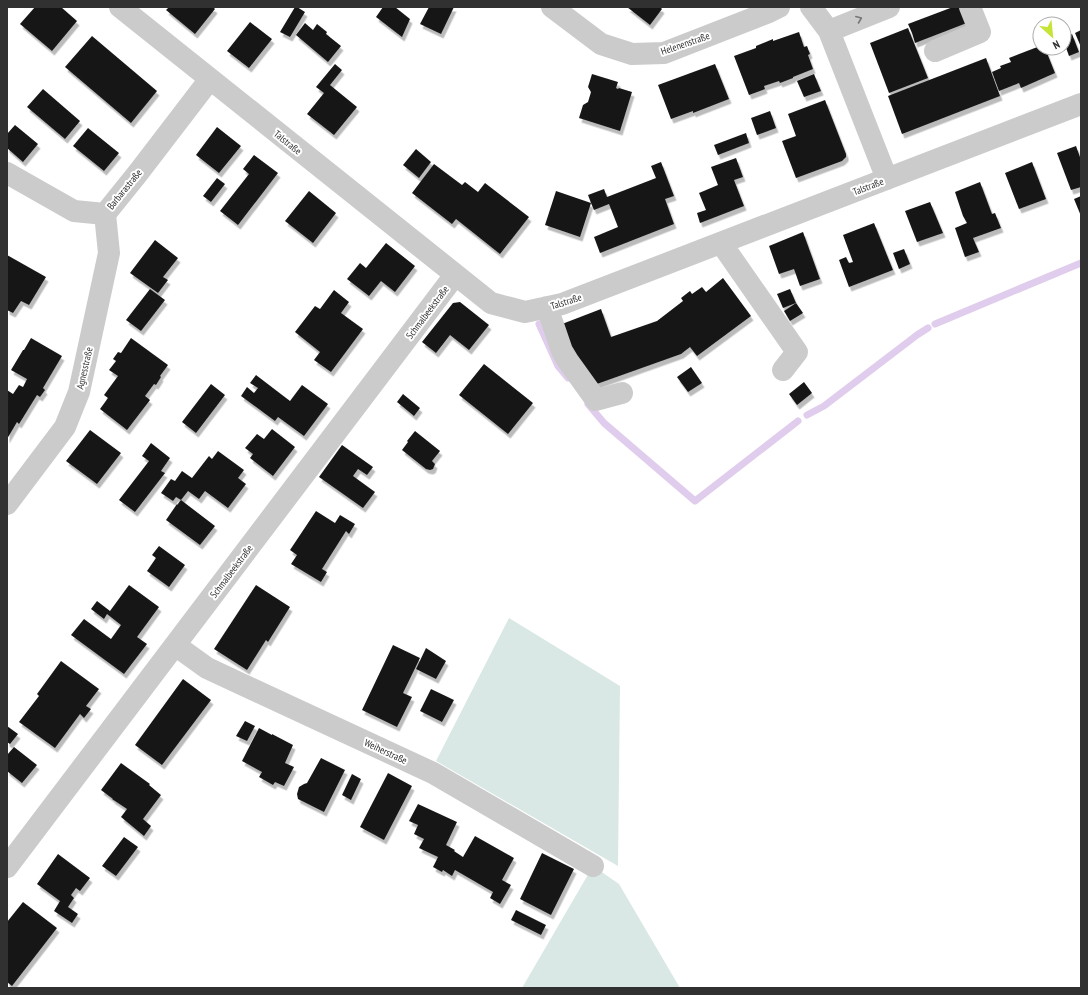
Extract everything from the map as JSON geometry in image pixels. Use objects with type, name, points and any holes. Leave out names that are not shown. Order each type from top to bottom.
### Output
[{"type":"street","name":"Helenenstraße","points":[[552,7],[601,44],[632,54],[664,53],[779,7]]},
{"type":"street","points":[[811,7],[829,31],[887,179]]},
{"type":"street","points":[[829,31],[889,7]]},
{"type":"street","points":[[935,51],[980,32],[970,7]]},
{"type":"street","name":"Talstraße","points":[[132,11],[210,79],[455,275],[491,302],[525,312],[562,304],[1081,104]]},
{"type":"street","name":"Barbarastraße","points":[[7,173],[74,211],[105,214],[138,174],[210,79]]},
{"type":"street","name":"Agnesstraße","points":[[7,504],[65,427],[79,392],[109,252],[105,214]]},
{"type":"street","points":[[721,243],[797,352],[783,370]]},
{"type":"street","name":"Schmalbeekstraße","points":[[7,866],[455,275]]},
{"type":"street","points":[[547,307],[562,352],[596,400],[622,393]]},
{"type":"street","name":"Weiherstraße","points":[[175,645],[207,668],[433,772],[593,866]]},
{"type":"shaded area","points":[[509,618],[620,686],[618,866],[436,761]]},
{"type":"shaded area","points":[[593,866],[619,884],[680,988],[522,988]]},
{"type":"building","points":[[35,7],[61,7],[77,21],[52,51],[20,24]]},
{"type":"building","points":[[169,7],[213,7],[215,9],[195,34],[166,10]]},
{"type":"building","points":[[295,7],[305,12],[290,37],[280,32]]},
{"type":"building","points":[[383,7],[395,7],[410,19],[402,37],[376,17]]},
{"type":"building","points":[[429,7],[454,7],[441,34],[420,24]]},
{"type":"building","points":[[627,7],[660,7],[662,9],[650,25]]},
{"type":"building","points":[[953,7],[966,7],[972,21],[915,43],[908,24]]},
{"type":"building","points":[[250,22],[272,39],[249,68],[227,51]]},
{"type":"building","points":[[305,23],[313,30],[317,24],[327,32],[326,34],[341,46],[328,62],[296,35]]},
{"type":"building","points":[[908,28],[928,78],[889,93],[870,43]]},
{"type":"building","points":[[1081,30],[1081,47],[1075,33]]},
{"type":"building","points":[[799,32],[804,47],[807,46],[810,54],[808,55],[813,69],[780,83],[779,81],[764,86],[765,89],[749,95],[734,56],[756,48],[756,46],[773,39],[773,41]]},
{"type":"building","points":[[1072,34],[1079,52],[1072,55]]},
{"type":"building","points":[[92,36],[157,91],[131,123],[65,67]]},
{"type":"building","points":[[1032,49],[1032,56],[1048,56],[1055,73],[1021,88],[1019,83],[999,91],[992,72],[1001,68],[1000,66],[1011,62],[1009,58]]},
{"type":"building","points":[[986,58],[1000,96],[902,134],[888,96]]},
{"type":"building","points":[[335,64],[342,70],[330,85],[357,107],[334,135],[307,114],[324,93],[316,87]]},
{"type":"building","points":[[715,64],[729,99],[693,113],[693,111],[671,119],[658,85]]},
{"type":"building","points":[[592,74],[618,82],[616,88],[632,92],[620,131],[579,118],[583,105],[588,102],[591,92],[588,87]]},
{"type":"building","points":[[814,74],[821,91],[804,97],[797,81]]},
{"type":"building","points":[[43,89],[80,121],[65,139],[27,107]]},
{"type":"building","points":[[825,100],[846,157],[842,161],[796,178],[782,141],[796,136],[788,114]]},
{"type":"building","points":[[770,111],[776,128],[757,135],[751,118]]},
{"type":"building","points":[[15,125],[38,144],[23,162],[7,148],[7,134]]},
{"type":"building","points":[[217,127],[241,146],[219,173],[196,155]]},
{"type":"building","points":[[88,128],[119,153],[104,171],[73,146]]},
{"type":"building","points":[[746,133],[749,143],[718,155],[714,145]]},
{"type":"building","points":[[1076,146],[1081,160],[1081,187],[1071,190],[1057,153]]},
{"type":"building","points":[[416,149],[431,162],[419,178],[403,165]]},
{"type":"building","points":[[254,155],[278,173],[238,225],[220,211],[249,174],[243,169]]},
{"type":"building","points":[[736,158],[743,177],[734,180],[744,206],[700,223],[697,213],[706,210],[699,193],[718,185],[711,167]]},
{"type":"building","points":[[661,162],[674,196],[665,199],[674,224],[600,253],[594,237],[618,227],[609,204],[594,210],[588,195],[604,189],[607,197],[656,178],[651,166]]},
{"type":"building","points":[[1032,162],[1046,199],[1019,209],[1005,173]]},
{"type":"building","points":[[434,164],[462,185],[465,182],[478,192],[485,183],[529,217],[500,254],[456,219],[452,224],[412,193]]},
{"type":"building","points":[[217,178],[225,184],[211,202],[203,196]]},
{"type":"building","points":[[980,182],[992,214],[995,213],[1001,228],[973,238],[979,252],[965,257],[955,228],[967,223],[963,216],[955,192]]},
{"type":"building","points":[[309,191],[336,213],[313,243],[285,221]]},
{"type":"building","points":[[556,191],[591,203],[580,237],[545,225]]},
{"type":"building","points":[[1081,196],[1081,216],[1074,199]]},
{"type":"building","points":[[930,202],[943,233],[917,242],[905,211]]},
{"type":"building","points":[[874,223],[893,270],[849,287],[839,260],[846,257],[849,263],[853,262],[843,235]]},
{"type":"building","points":[[803,232],[820,279],[800,286],[794,269],[779,274],[769,246]]},
{"type":"building","points":[[155,240],[178,258],[163,277],[168,280],[158,293],[130,273]]},
{"type":"building","points":[[386,243],[415,266],[395,292],[381,281],[369,296],[347,279],[360,263],[366,268]]},
{"type":"building","points":[[904,249],[910,264],[899,269],[893,253]]},
{"type":"building","points":[[7,255],[46,277],[29,305],[21,301],[13,313],[7,310]]},
{"type":"building","points":[[723,278],[751,316],[697,356],[690,347],[681,354],[594,385],[572,353],[562,324],[601,309],[611,337],[657,321],[683,301],[681,298],[690,291],[692,294],[702,287],[706,292]]},
{"type":"building","points":[[150,289],[165,300],[141,331],[126,320]]},
{"type":"building","points":[[790,289],[796,303],[783,308],[777,294]]},
{"type":"building","points":[[334,290],[349,302],[341,313],[363,329],[331,372],[314,360],[320,352],[295,332],[315,306],[320,309]]},
{"type":"building","points":[[460,302],[489,325],[469,350],[450,335],[436,353],[422,342],[453,303]]},
{"type":"building","points":[[796,303],[803,313],[790,321],[784,311]]},
{"type":"building","points":[[31,338],[62,356],[43,388],[45,390],[40,397],[37,395],[19,424],[17,422],[7,439],[7,390],[13,394],[19,385],[23,387],[27,379],[11,370]]},
{"type":"building","points":[[131,338],[168,365],[160,376],[161,377],[156,385],[154,384],[145,396],[150,400],[127,430],[100,409],[108,398],[104,395],[118,376],[109,370],[116,361],[113,359],[118,352],[121,353]]},
{"type":"building","points":[[484,364],[533,403],[508,434],[459,395]]},
{"type":"building","points":[[691,367],[702,383],[688,392],[677,377]]},
{"type":"building","points":[[256,375],[290,401],[302,385],[328,404],[304,436],[278,417],[275,421],[241,396],[247,387],[254,393],[258,388],[250,383]]},
{"type":"building","points":[[804,382],[812,393],[797,405],[789,394]]},
{"type":"building","points":[[211,384],[225,395],[196,433],[182,422]]},
{"type":"building","points":[[403,394],[420,408],[414,416],[397,402]]},
{"type":"building","points":[[272,429],[295,447],[273,476],[250,458],[253,454],[245,448],[257,434],[264,439]]},
{"type":"building","points":[[90,430],[121,453],[97,484],[66,461]]},
{"type":"building","points":[[415,431],[440,451],[432,461],[435,464],[433,469],[426,469],[402,450]]},
{"type":"building","points":[[151,443],[170,458],[161,471],[165,473],[135,512],[119,500],[149,461],[142,456]]},
{"type":"building","points":[[342,445],[373,467],[367,475],[358,469],[353,476],[375,492],[363,508],[319,477]]},
{"type":"building","points":[[218,451],[244,470],[238,478],[246,484],[228,508],[205,491],[199,499],[188,491],[181,500],[176,497],[173,501],[161,493],[171,479],[175,481],[182,471],[192,478],[209,456],[212,459]]},
{"type":"building","points":[[181,500],[215,526],[200,545],[166,520]]},
{"type":"building","points":[[316,511],[335,523],[340,515],[355,524],[349,534],[346,531],[322,569],[327,572],[321,582],[291,564],[297,555],[290,550]]},
{"type":"building","points":[[159,546],[185,565],[169,587],[147,571],[156,558],[152,555]]},
{"type":"building","points":[[129,585],[159,607],[137,637],[147,644],[124,674],[71,635],[84,619],[111,639],[121,625],[107,614],[104,619],[91,609],[97,601],[110,611]]},
{"type":"building","points":[[256,585],[290,607],[268,642],[266,640],[247,670],[214,649]]},
{"type":"building","points":[[393,645],[420,658],[403,693],[412,697],[397,727],[362,710]]},
{"type":"building","points":[[426,648],[446,661],[436,679],[416,669]]},
{"type":"building","points":[[61,661],[99,689],[86,706],[91,709],[84,718],[80,714],[55,748],[19,722],[39,696],[37,694]]},
{"type":"building","points":[[183,679],[211,700],[162,765],[135,745]]},
{"type":"building","points":[[431,689],[454,700],[442,722],[420,711]]},
{"type":"building","points":[[245,721],[255,726],[247,741],[236,736]]},
{"type":"building","points":[[7,726],[18,734],[10,744],[7,742]]},
{"type":"building","points":[[259,728],[293,745],[285,763],[294,767],[284,786],[275,782],[273,785],[259,777],[262,772],[242,761]]},
{"type":"building","points":[[14,747],[37,765],[22,783],[7,771],[7,755]]},
{"type":"building","points":[[321,758],[345,770],[324,812],[298,799],[297,794],[299,787],[307,783]]},
{"type":"building","points":[[121,763],[150,784],[149,785],[161,795],[143,819],[151,826],[144,836],[121,817],[127,809],[101,790]]},
{"type":"building","points":[[388,773],[412,786],[384,840],[360,827]]},
{"type":"building","points":[[352,774],[361,779],[351,800],[342,795]]},
{"type":"building","points":[[418,804],[457,822],[446,845],[463,857],[475,836],[514,858],[502,880],[511,885],[500,904],[490,898],[493,892],[455,870],[452,876],[443,870],[442,872],[433,867],[438,857],[419,848],[424,839],[414,834],[418,825],[409,821]]},
{"type":"building","points":[[124,837],[138,847],[116,876],[102,866]]},
{"type":"building","points":[[542,853],[574,869],[551,915],[520,899]]},
{"type":"building","points":[[58,854],[90,878],[80,891],[76,888],[71,895],[74,898],[68,907],[78,914],[72,923],[54,911],[60,901],[37,884]]},
{"type":"building","points":[[23,902],[57,928],[12,986],[7,982],[7,922]]},
{"type":"building","points":[[516,910],[546,925],[541,935],[511,920]]},
{"type":"waterway","points":[[935,324],[1081,263]]},
{"type":"waterway","points":[[539,324],[558,366],[568,378]]},
{"type":"waterway","points":[[807,415],[824,406],[928,328]]},
{"type":"waterway","points":[[588,404],[604,423],[695,501],[798,421]]}]
